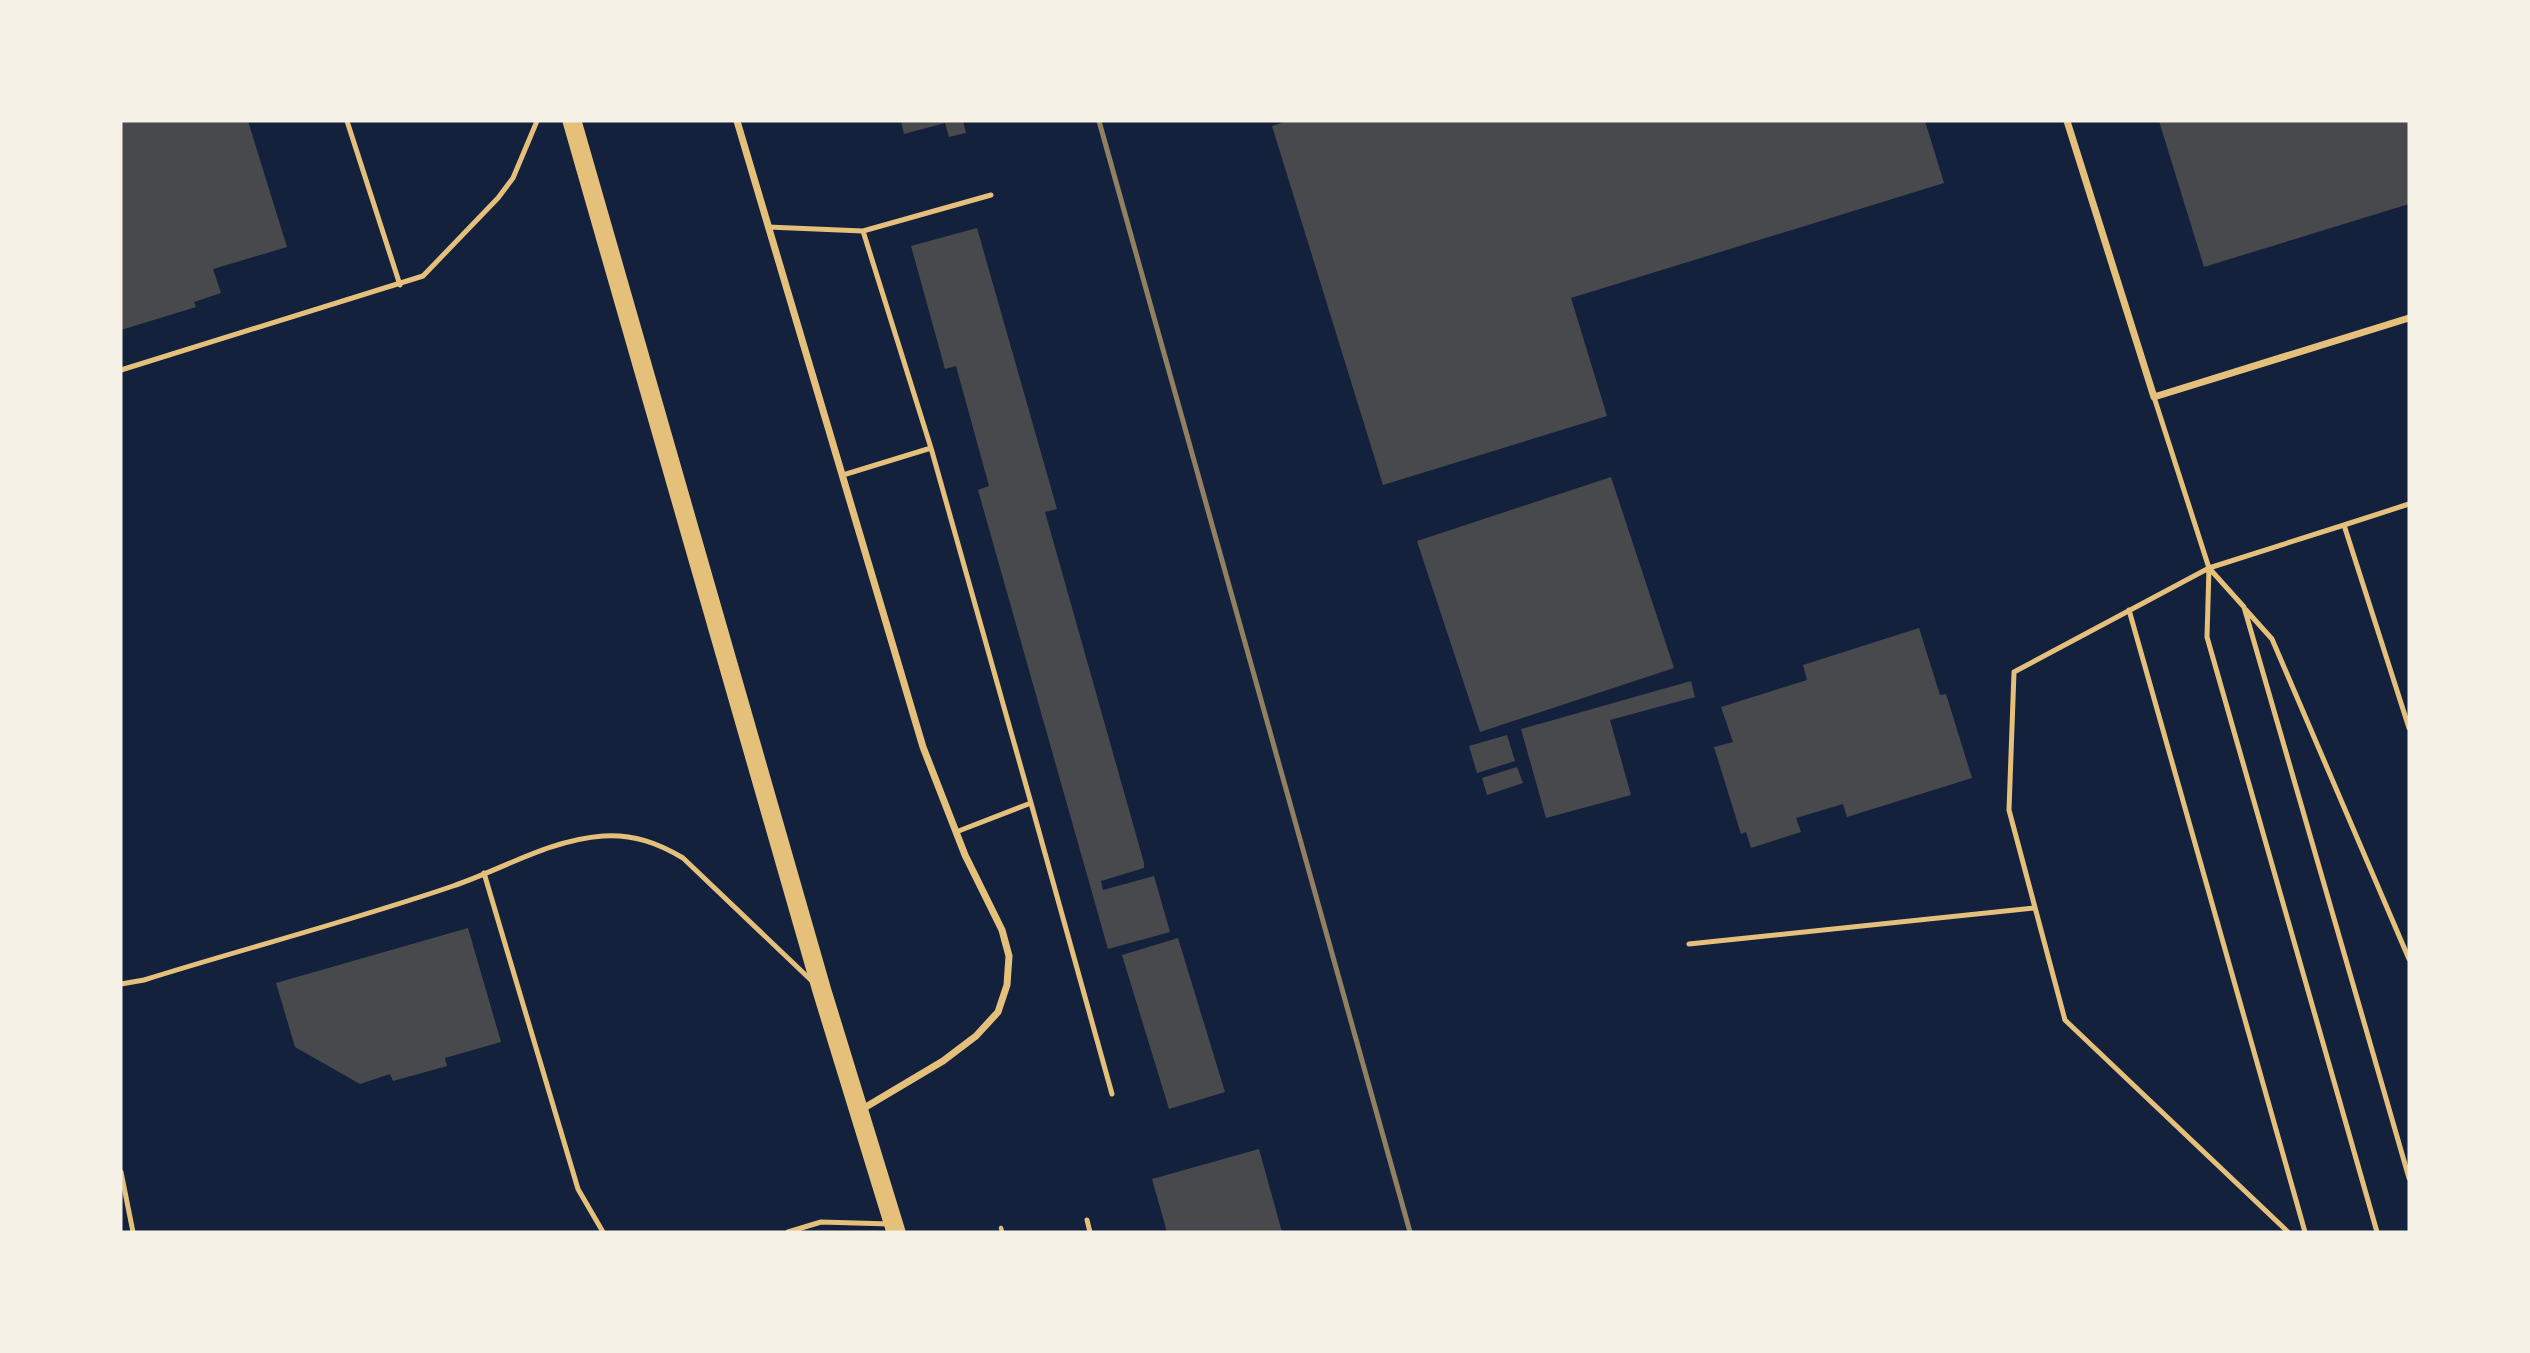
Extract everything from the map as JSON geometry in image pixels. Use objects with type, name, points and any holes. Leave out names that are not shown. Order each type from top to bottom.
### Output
[{"type":"highway","points":[[572,121],[890,1225]]},
{"type":"street","points":[[737,121],[923,747],[956,832],[1002,930],[1009,956],[1007,985],[998,1012],[976,1036],[943,1061],[859,1111]]},
{"type":"street","points":[[2067,121],[2154,397],[2409,318]]},
{"type":"lane","points":[[347,121],[400,285]]},
{"type":"lane","points":[[121,370],[423,276],[498,198],[513,178],[537,121]]},
{"type":"lane","points":[[768,227],[863,231],[991,195]]},
{"type":"lane","points":[[863,231],[931,448],[1112,1094]]},
{"type":"lane","points":[[2154,397],[2209,568],[2207,638],[2378,1232]]},
{"type":"lane","points":[[843,475],[931,448]]},
{"type":"lane","points":[[2288,1232],[2065,1020],[2009,810],[2014,672],[2209,568],[2409,503]]},
{"type":"lane","points":[[2344,525],[2409,728]]},
{"type":"lane","points":[[2209,568],[2272,639],[2409,959]]},
{"type":"lane","points":[[2244,607],[2409,1178]]},
{"type":"lane","points":[[2129,610],[2305,1232]]},
{"type":"lane","points":[[956,832],[1031,803]]},
{"type":"lane","points":[[121,984],[144,980],[455,886],[577,840],[623,836],[663,846],[707,877],[822,991]]},
{"type":"lane","points":[[484,873],[578,1189],[603,1232]]},
{"type":"lane","points":[[1689,944],[2035,908]]},
{"type":"lane","points":[[121,1172],[133,1232]]},
{"type":"lane","points":[[1087,1220],[1090,1232]]},
{"type":"lane","points":[[788,1232],[821,1222],[890,1225]]},
{"type":"building","points":[[121,121],[248,121],[287,247],[213,269],[221,293],[194,302],[196,307],[121,330]]},
{"type":"building","points":[[901,121],[963,121],[966,133],[949,137],[945,123],[904,134]]},
{"type":"building","points":[[1288,121],[1925,121],[1944,183],[1571,298],[1607,416],[1383,485],[1272,126]]},
{"type":"building","points":[[2159,121],[2409,121],[2409,204],[2204,267]]},
{"type":"building","points":[[977,228],[1057,509],[1045,512],[1144,863],[1144,868],[1101,881],[1103,890],[1154,876],[1170,932],[1108,949],[978,490],[989,486],[956,366],[945,369],[911,246]]},
{"type":"building","points":[[1611,477],[1674,668],[1480,732],[1417,541]]},
{"type":"building","points":[[1919,628],[1940,695],[1946,694],[1972,778],[1847,817],[1843,804],[1796,818],[1801,832],[1751,848],[1746,832],[1741,834],[1714,747],[1733,742],[1721,707],[1807,680],[1803,665]]},
{"type":"building","points":[[1691,681],[1695,697],[1610,720],[1631,795],[1546,818],[1521,729]]},
{"type":"building","points":[[1507,735],[1515,761],[1477,773],[1469,746]]},
{"type":"building","points":[[1517,767],[1523,783],[1487,795],[1482,778]]},
{"type":"building","points":[[468,928],[501,1042],[445,1058],[447,1066],[393,1081],[390,1074],[360,1084],[295,1047],[276,983]]},
{"type":"building","points":[[1178,938],[1225,1092],[1169,1109],[1122,955]]},
{"type":"building","points":[[1259,1149],[1282,1232],[1167,1232],[1152,1179]]},
{"type":"railway","points":[[1099,121],[1410,1232]]}]
